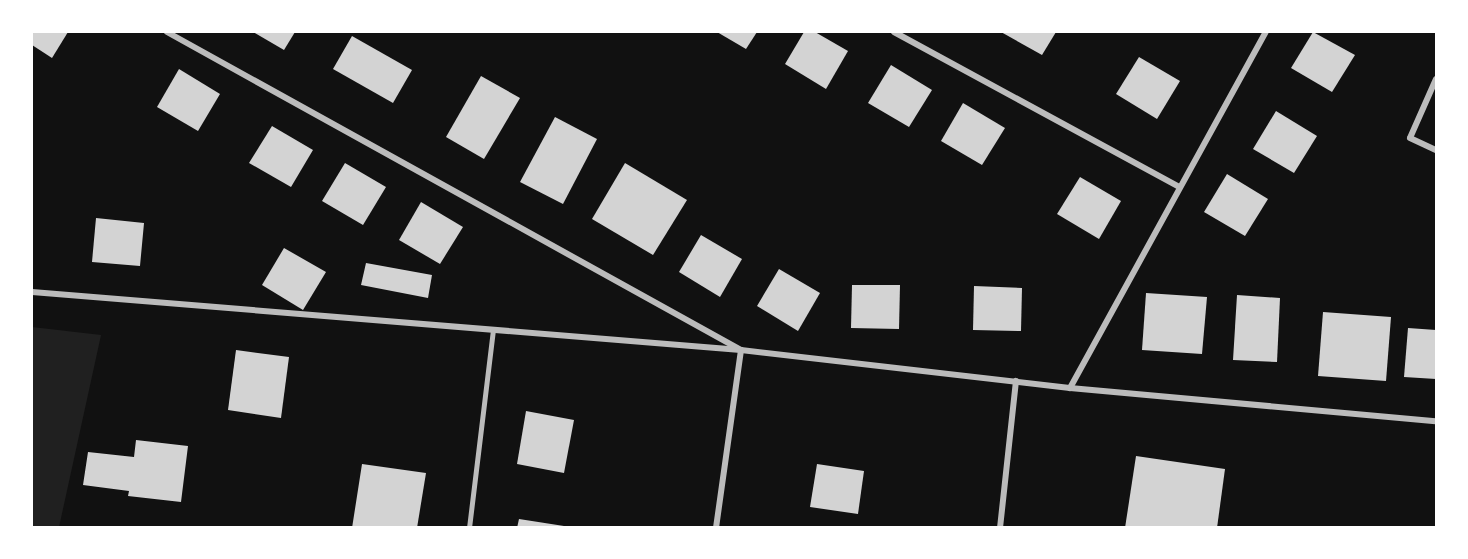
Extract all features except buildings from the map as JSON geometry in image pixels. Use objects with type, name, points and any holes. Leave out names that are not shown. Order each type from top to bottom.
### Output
[{"type":"street","points":[[168,32],[741,350]]},
{"type":"street","points":[[894,32],[1180,188]]},
{"type":"street","points":[[1070,387],[1266,32]]},
{"type":"street","points":[[1437,79],[1410,138],[1437,150]]},
{"type":"street","points":[[32,291],[741,350],[1070,387],[1437,421]]},
{"type":"street","points":[[716,528],[741,350]]},
{"type":"street","points":[[1000,528],[1016,381]]},
{"type":"lane","points":[[469,528],[494,330]]},
{"type":"shaded area","points":[[32,327],[101,335],[59,527],[32,527]]}]
